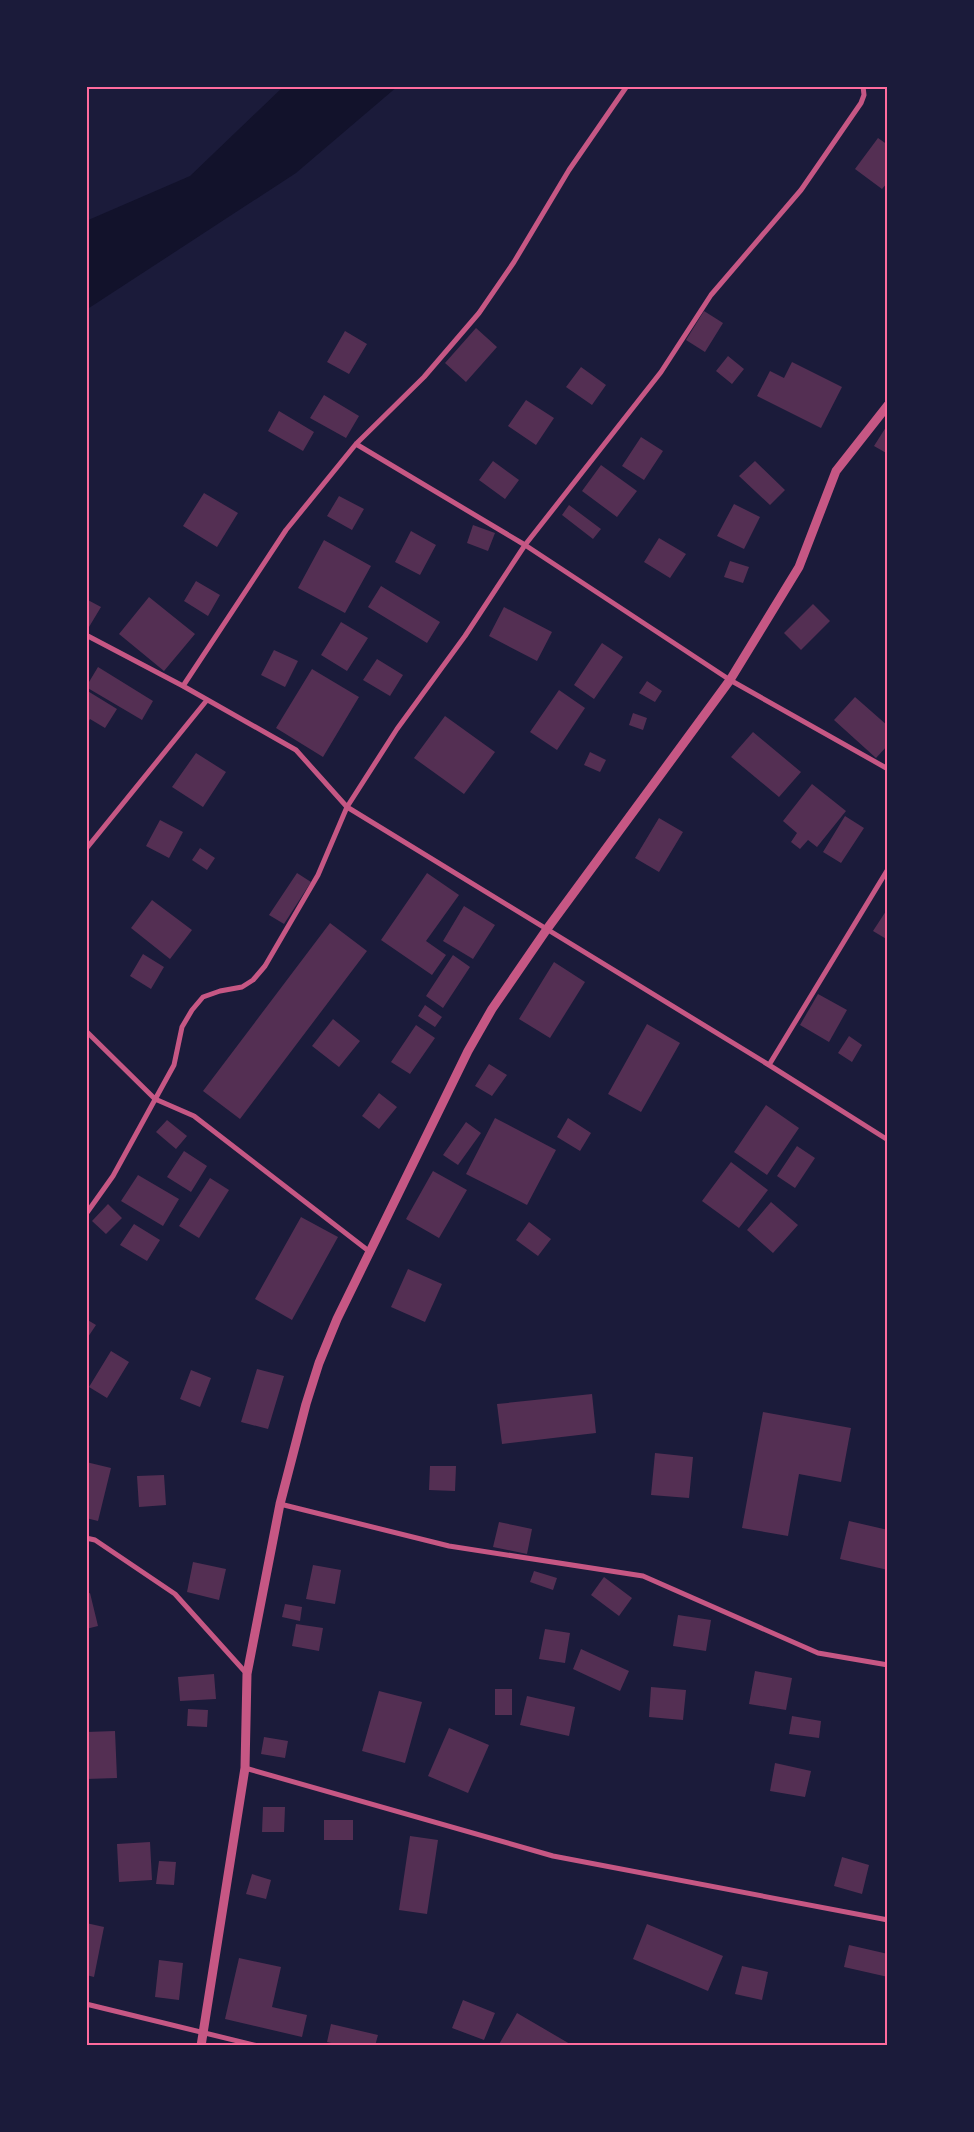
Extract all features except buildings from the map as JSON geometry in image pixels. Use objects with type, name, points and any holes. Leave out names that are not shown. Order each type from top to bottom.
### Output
[{"type":"street","points":[[183,686],[286,530],[356,444],[424,377],[479,313],[514,262],[569,170],[627,86]]},
{"type":"street","points":[[86,1214],[112,1176],[174,1065],[182,1027],[192,1010],[203,998],[220,991],[242,987],[253,980],[265,966],[318,875],[347,807],[396,729],[465,636],[525,545],[661,372],[711,295],[801,190],[861,103],[864,95],[863,86]]},
{"type":"street","points":[[201,2046],[245,1768],[246,1674],[280,1504],[319,1363],[370,1252],[468,1051],[492,1009],[547,929],[730,680],[798,567],[836,471],[888,405]]},
{"type":"street","points":[[356,444],[525,545],[730,680],[888,769]]},
{"type":"street","points":[[86,635],[183,686],[296,750],[347,807],[770,1064],[888,1140]]},
{"type":"street","points":[[86,849],[207,700]]},
{"type":"street","points":[[770,1064],[888,870]]},
{"type":"street","points":[[86,1031],[155,1099],[194,1116],[370,1252]]},
{"type":"street","points":[[280,1504],[449,1546],[643,1576],[818,1653],[888,1665]]},
{"type":"street","points":[[86,1538],[95,1540],[171,1591],[246,1674]]},
{"type":"street","points":[[245,1768],[553,1856],[888,1920]]},
{"type":"street","points":[[86,2004],[202,2034],[258,2046]]},
{"type":"shaded area","points":[[284,86],[398,86],[296,173],[86,310],[86,221],[190,176]]}]
